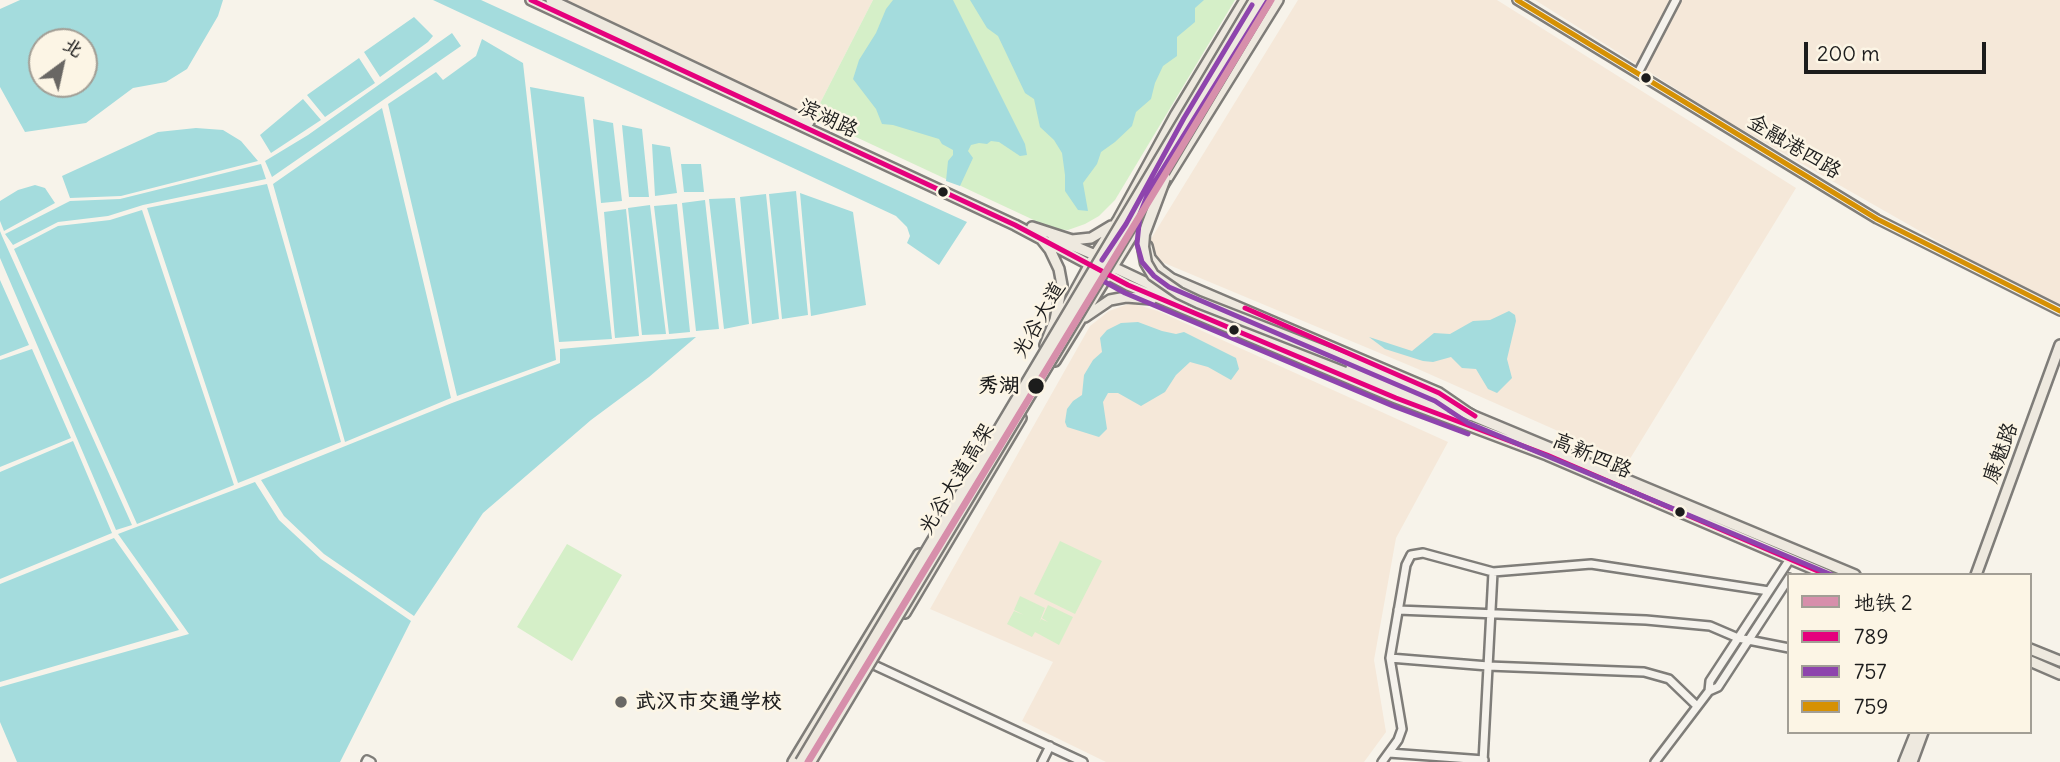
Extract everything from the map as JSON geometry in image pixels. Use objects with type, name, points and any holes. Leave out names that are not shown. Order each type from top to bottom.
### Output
[{"type":"highway","name":"光谷大道高架","points":[[800,762],[1255,0]]},
{"type":"highway","name":"光谷大道高架","points":[[816,761],[1266,0]]},
{"type":"highway","points":[[1191,126],[1163,183],[1144,234],[1146,263],[1153,275],[1172,289],[1198,302],[1349,361],[1471,415]]},
{"type":"main road","name":"滨湖路","points":[[531,0],[1030,229],[1095,255],[1111,270]]},
{"type":"main road","name":"滨湖路","points":[[551,0],[1030,229],[1089,265],[1111,270]]},
{"type":"main road","name":"光谷大道","points":[[793,762],[1045,345],[1176,114],[1245,0]]},
{"type":"main road","name":"光谷大道","points":[[816,761],[1157,194],[1279,0]]},
{"type":"main road","name":"高新四路","points":[[1157,194],[1146,230],[1146,243],[1150,258],[1172,279],[1439,393],[1471,415]]},
{"type":"main road","points":[[1030,229],[1072,240],[1091,239],[1118,220]]},
{"type":"main road","points":[[1030,229],[1050,250],[1059,269],[1062,285],[1055,320],[1045,345]]},
{"type":"main road","name":"高新四路","points":[[1111,270],[1168,302],[1396,398],[1547,455],[1824,573]]},
{"type":"main road","name":"高新四路","points":[[1111,270],[1421,400],[1471,415],[1850,573]]},
{"type":"main road","points":[[1072,336],[1085,317],[1110,300],[1126,297],[1168,302]]},
{"type":"main road","name":"康魅路","points":[[1977,573],[2060,345]]},
{"type":"main road","points":[[2032,650],[2060,662]]},
{"type":"main road","points":[[2032,662],[2060,674]]},
{"type":"main road","points":[[1905,762],[1915,734]]},
{"type":"main road","points":[[1912,762],[1922,734]]},
{"type":"street","name":"金融港四路","points":[[1517,0],[1877,219],[2060,312]]},
{"type":"street","points":[[1638,73],[1676,0]]},
{"type":"street","points":[[1382,762],[1398,740],[1402,729],[1390,657],[1406,565],[1411,555],[1423,553],[1493,572],[1591,564],[1769,591]]},
{"type":"street","points":[[1791,573],[1795,560]]},
{"type":"street","points":[[1709,691],[1710,681],[1738,638],[1769,591],[1795,560]]},
{"type":"street","points":[[1389,753],[1483,761],[1493,572]]},
{"type":"street","points":[[1655,762],[1709,691],[1718,687],[1787,582]]},
{"type":"street","points":[[1398,610],[1710,626],[1748,641],[1787,648]]},
{"type":"street","points":[[1390,657],[1488,666],[1644,672],[1669,679],[1697,706]]},
{"type":"street","points":[[874,665],[1083,762]]},
{"type":"street","points":[[1042,762],[1050,746]]},
{"type":"shaded area","points":[[564,0],[873,0],[813,117]]},
{"type":"shaded area","points":[[1298,0],[1497,0],[1796,188],[1628,462],[1418,369],[1157,260],[1149,242]]},
{"type":"shaded area","points":[[1535,0],[2060,0],[2060,311],[1727,121]]},
{"type":"shaded area","points":[[1131,303],[1158,311],[1448,442],[1396,538],[1374,660],[1386,732],[1364,762],[1106,762],[1022,721],[1053,662],[930,609],[1090,326],[1109,311]]},
{"type":"green space","points":[[873,0],[1235,0],[1115,200],[1099,216],[1068,230],[1053,229],[813,117]]},
{"type":"green space","points":[[1060,541],[1102,561],[1075,614],[1034,594]]},
{"type":"green space","points":[[567,544],[622,575],[572,661],[517,627]]},
{"type":"green space","points":[[1020,596],[1045,608],[1039,623],[1041,619],[1048,622],[1042,618],[1048,605],[1073,617],[1059,645],[1035,632],[1032,637],[1007,624],[1014,611],[1024,615],[1014,610]]},
{"type":"water","points":[[20,0],[223,0],[218,16],[187,69],[166,82],[133,88],[86,123],[25,132],[0,87],[0,9]]},
{"type":"water","points":[[433,0],[481,0],[967,222],[939,265],[907,243],[910,236],[907,227],[896,216]]},
{"type":"water","points":[[893,0],[953,0],[1025,144],[1027,155],[1020,156],[999,142],[971,145],[968,151],[973,158],[960,186],[946,181],[948,161],[953,150],[939,139],[882,124],[876,109],[853,79],[859,60]]},
{"type":"water","points":[[970,0],[1204,0],[1195,8],[1195,22],[1177,37],[1177,56],[1163,66],[1151,99],[1136,112],[1132,126],[1101,152],[1097,164],[1083,183],[1088,211],[1078,210],[1065,191],[1062,153],[1054,140],[1040,127],[1034,99],[1025,93],[998,36],[987,28]]},
{"type":"water","points":[[414,17],[433,36],[380,77],[364,52]]},
{"type":"water","points":[[452,33],[461,46],[272,177],[265,161],[308,135]]},
{"type":"water","points":[[482,39],[523,63],[556,360],[457,396],[388,104],[436,72],[443,80],[476,56]]},
{"type":"water","points":[[359,58],[375,83],[325,117],[307,95]]},
{"type":"water","points":[[530,87],[584,97],[612,339],[559,342]]},
{"type":"water","points":[[303,99],[321,120],[271,153],[260,135]]},
{"type":"water","points":[[382,108],[451,398],[345,442],[273,184]]},
{"type":"water","points":[[593,119],[613,123],[622,201],[601,203]]},
{"type":"water","points":[[622,125],[642,129],[649,197],[629,197]]},
{"type":"water","points":[[196,128],[223,130],[241,141],[258,161],[121,196],[70,198],[62,176],[158,132]]},
{"type":"water","points":[[652,144],[670,147],[677,193],[655,196]]},
{"type":"water","points":[[261,164],[266,179],[143,205],[108,216],[58,222],[13,245],[5,234],[70,201],[120,199]]},
{"type":"water","points":[[681,164],[701,164],[704,192],[684,192]]},
{"type":"water","points":[[267,184],[341,442],[238,483],[147,208]]},
{"type":"water","points":[[35,185],[45,188],[55,203],[4,231],[0,221],[0,201],[18,190]]},
{"type":"water","points":[[796,191],[808,315],[782,319],[769,194]]},
{"type":"water","points":[[800,193],[853,212],[866,305],[811,316]]},
{"type":"water","points":[[766,194],[779,319],[752,324],[740,197]]},
{"type":"water","points":[[735,198],[749,324],[724,329],[709,199]]},
{"type":"water","points":[[705,200],[719,329],[696,331],[682,203]]},
{"type":"water","points":[[677,204],[690,332],[669,334],[654,206]]},
{"type":"water","points":[[650,205],[666,334],[642,335],[628,208]]},
{"type":"water","points":[[626,209],[639,336],[615,338],[604,212]]},
{"type":"water","points":[[142,210],[234,485],[137,524],[14,249],[58,226],[110,220]]},
{"type":"water","points":[[0,231],[132,525],[116,530],[0,258]]},
{"type":"water","points":[[0,280],[29,345],[0,356]]},
{"type":"water","points":[[1509,311],[1515,315],[1516,321],[1507,359],[1512,378],[1497,393],[1488,389],[1476,369],[1462,368],[1451,357],[1433,362],[1423,361],[1385,349],[1369,337],[1412,351],[1434,333],[1450,334],[1473,321],[1490,320]]},
{"type":"water","points":[[1138,322],[1162,331],[1176,334],[1184,332],[1236,358],[1239,369],[1231,380],[1208,367],[1190,362],[1176,375],[1165,392],[1141,406],[1118,393],[1108,393],[1103,402],[1107,429],[1099,437],[1067,427],[1067,409],[1082,395],[1084,375],[1093,360],[1102,352],[1100,338],[1107,330],[1121,323]]},
{"type":"water","points":[[696,337],[649,377],[591,420],[483,513],[414,616],[324,554],[284,516],[261,480],[452,403],[560,363],[560,349]]},
{"type":"water","points":[[32,349],[71,438],[0,467],[0,360]]},
{"type":"water","points":[[73,441],[112,533],[0,579],[0,472]]},
{"type":"water","points":[[255,482],[279,520],[321,559],[411,621],[340,762],[17,762],[0,722],[0,687],[189,634],[118,534]]},
{"type":"water","points":[[114,538],[179,630],[0,682],[0,584]]},
{"type":"metro line","name":"2","points":[[808,762],[1271,0]]},
{"type":"transit line","name":"789","points":[[531,0],[1015,225],[1128,285],[1396,398],[1547,455],[1822,573]]},
{"type":"transit line","name":"757","points":[[1268,0],[1149,191],[1140,214],[1137,244],[1142,262],[1154,276],[1169,287],[1435,401],[1468,423],[1827,573]]},
{"type":"transit line","name":"759","points":[[1517,0],[1877,219],[2060,311]]},
{"type":"transit line","name":"757","points":[[1102,260],[1126,224],[1184,118],[1252,5]]},
{"type":"transit line","name":"757","points":[[1105,282],[1125,293],[1393,406],[1468,434]]},
{"type":"transit line","name":"789","points":[[1245,308],[1439,393],[1475,416]]},
{"type":"place","name":"秀湖","points":[[1036,386]]},
{"type":"place","name":"武汉市交通学校","points":[[621,702]]}]
